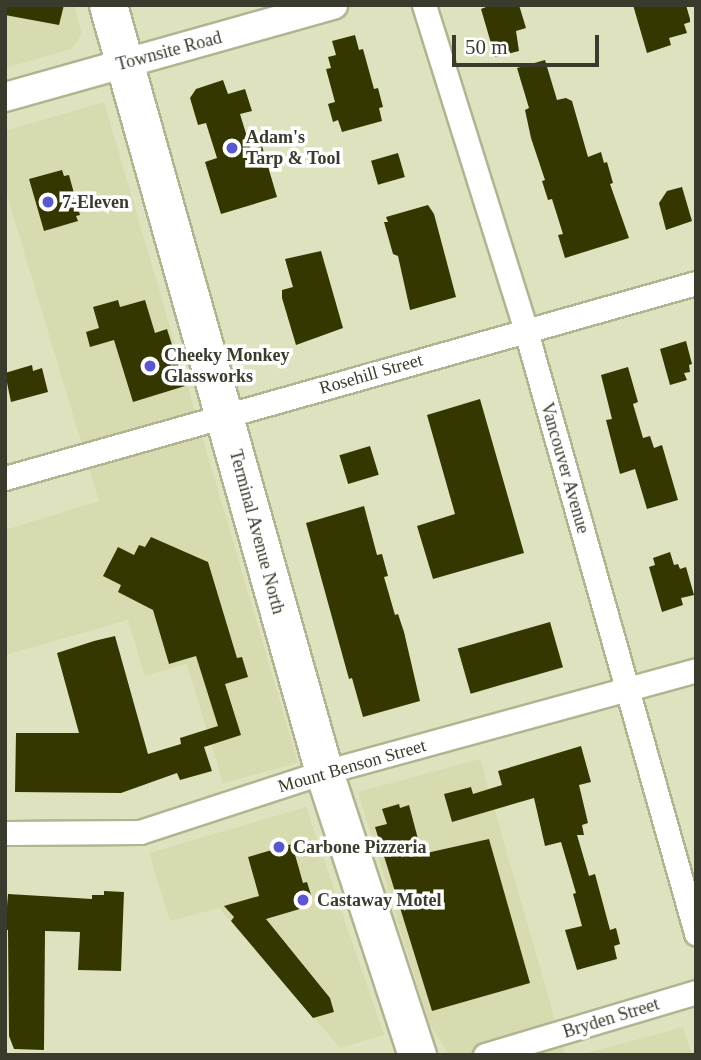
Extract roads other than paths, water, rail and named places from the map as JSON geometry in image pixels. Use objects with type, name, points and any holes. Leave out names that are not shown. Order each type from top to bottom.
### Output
[{"type":"main road","name":"Terminal Avenue North","points":[[108,5],[324,772],[417,1055]]},
{"type":"street","name":"Townsite Road","points":[[5,97],[333,5]]},
{"type":"street","name":"Vancouver Avenue","points":[[424,5],[526,331],[696,933]]},
{"type":"street","name":"Rosehill Street","points":[[5,478],[696,283]]},
{"type":"street","name":"Mount Benson Street","points":[[5,833],[140,832],[324,772],[696,670]]},
{"type":"street","name":"Bryden Street","points":[[485,1055],[696,992]]},
{"type":"place","name":"Adam's Tarp & Tool","points":[[232,148]]},
{"type":"place","name":"7-Eleven","points":[[48,202]]},
{"type":"place","name":"Cheeky Monkey Glassworks","points":[[150,366]]},
{"type":"place","name":"Carbone Pizzeria","points":[[279,847]]},
{"type":"place","name":"Castaway Motel","points":[[303,900]]}]
